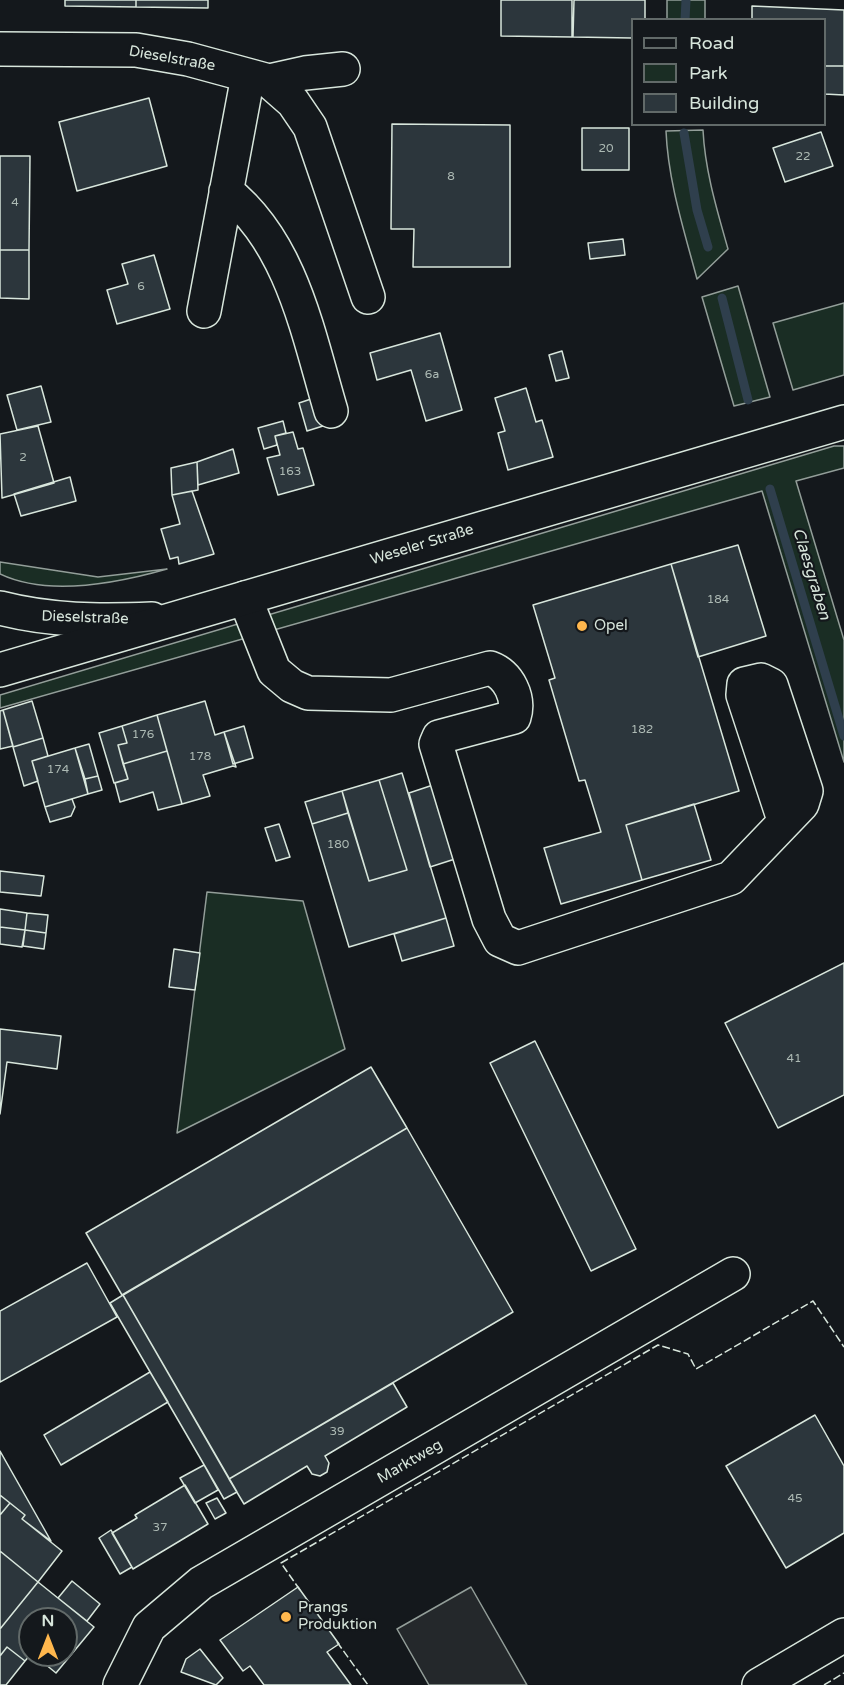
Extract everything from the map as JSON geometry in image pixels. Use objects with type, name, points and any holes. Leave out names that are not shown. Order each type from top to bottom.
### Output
[{"type":"street","name":"Dieselstraße","points":[[0,49],[136,50],[188,59],[258,78]]},
{"type":"street","points":[[258,78],[343,69]]},
{"type":"street","points":[[204,311],[226,191],[258,78]]},
{"type":"street","points":[[258,78],[293,102],[310,127],[368,297]]},
{"type":"street","points":[[226,191],[251,213],[286,270],[331,411]]},
{"type":"street","name":"Weseler Straße","points":[[0,670],[844,422]]},
{"type":"street","points":[[245,598],[274,671],[292,686],[308,693],[391,695],[490,668],[503,673],[517,708],[514,717],[439,737],[436,744],[489,919],[500,940],[518,948],[731,878],[784,820]]},
{"type":"street","name":"Dieselstraße","points":[[0,608],[55,618],[103,621],[172,618]]},
{"type":"street","name":"Marktweg","points":[[120,1685],[149,1627],[201,1583],[734,1275]]},
{"type":"street","points":[[759,1685],[844,1635]]},
{"type":"green space","points":[[667,0],[705,0],[705,18],[667,18]]},
{"type":"green space","points":[[703,130],[709,175],[728,249],[697,279],[673,187],[666,131]]},
{"type":"green space","points":[[738,286],[770,397],[734,406],[702,297]]},
{"type":"green space","points":[[844,303],[844,375],[793,390],[773,323]]},
{"type":"green space","points":[[834,446],[844,446],[844,468],[796,481],[844,640],[844,762],[762,491],[0,708],[0,695]]},
{"type":"green space","points":[[0,562],[98,577],[167,569],[105,583],[61,586],[39,585],[0,574]]},
{"type":"green space","points":[[207,892],[303,901],[345,1049],[177,1133]]},
{"type":"shaded area","points":[[471,1587],[527,1685],[429,1685],[397,1629]]},
{"type":"building","points":[[65,0],[136,0],[136,7],[65,6]]},
{"type":"building","points":[[136,0],[208,0],[208,8],[136,7]]},
{"type":"building","points":[[501,0],[572,0],[572,37],[501,36]]},
{"type":"building","points":[[574,0],[645,0],[645,18],[631,18],[631,38],[573,37]]},
{"type":"building","points":[[752,6],[844,10],[844,66],[826,66],[826,18],[752,18]]},
{"type":"building","points":[[826,66],[844,66],[844,95],[826,94]]},
{"type":"building","points":[[149,98],[167,166],[77,191],[59,122]]},
{"type":"building","points":[[392,124],[510,125],[510,267],[413,267],[414,229],[391,229]]},
{"type":"building","points":[[582,128],[629,128],[629,170],[582,170]]},
{"type":"building","points":[[821,132],[833,166],[785,182],[773,148]]},
{"type":"building","points":[[0,156],[30,156],[29,250],[0,250]]},
{"type":"building","points":[[623,239],[625,255],[590,259],[588,243]]},
{"type":"building","points":[[0,250],[29,250],[29,299],[0,298]]},
{"type":"building","points":[[154,255],[170,309],[117,324],[107,290],[128,284],[122,264]]},
{"type":"building","points":[[440,333],[462,410],[426,421],[411,370],[377,380],[370,353]]},
{"type":"building","points":[[562,351],[569,378],[556,381],[549,355]]},
{"type":"building","points":[[41,386],[51,422],[17,430],[7,395]]},
{"type":"building","points":[[526,388],[536,422],[542,420],[553,457],[508,470],[498,433],[505,431],[495,398]]},
{"type":"building","points":[[314,398],[323,426],[307,431],[299,403]]},
{"type":"building","points":[[283,421],[286,433],[275,436],[277,445],[264,449],[258,428]]},
{"type":"building","points":[[38,426],[54,483],[2,498],[0,434]]},
{"type":"building","points":[[293,432],[298,449],[303,448],[314,485],[278,495],[267,458],[280,455],[275,436]]},
{"type":"building","points":[[233,449],[239,473],[198,485],[197,462]]},
{"type":"building","points":[[197,462],[198,490],[172,495],[171,468]]},
{"type":"building","points":[[70,477],[76,501],[21,516],[14,494]]},
{"type":"building","points":[[192,491],[214,554],[179,564],[178,557],[170,559],[161,529],[180,524],[172,495]]},
{"type":"building","points":[[738,545],[766,636],[698,657],[671,564]]},
{"type":"building","points":[[671,564],[739,791],[626,825],[642,880],[561,904],[544,848],[601,832],[585,780],[579,781],[549,680],[555,678],[533,605]]},
{"type":"building","points":[[32,701],[43,738],[13,747],[3,710]]},
{"type":"building","points":[[205,701],[215,735],[224,732],[236,767],[203,775],[210,796],[182,804],[157,715]]},
{"type":"building","points":[[3,710],[13,746],[0,749],[0,711]]},
{"type":"building","points":[[157,715],[167,751],[123,764],[118,745],[127,743],[122,726]]},
{"type":"building","points":[[122,726],[127,743],[118,745],[128,779],[114,783],[99,733]]},
{"type":"building","points":[[244,726],[253,758],[233,764],[224,732]]},
{"type":"building","points":[[43,738],[48,756],[32,761],[38,781],[24,786],[13,747]]},
{"type":"building","points":[[89,744],[98,776],[85,779],[75,748]]},
{"type":"building","points":[[75,748],[88,794],[45,807],[32,761]]},
{"type":"building","points":[[167,751],[182,804],[158,810],[153,792],[120,802],[115,783],[128,779],[123,764]]},
{"type":"building","points":[[402,773],[446,918],[349,947],[312,824],[348,813],[369,881],[407,870],[379,780]]},
{"type":"building","points":[[98,776],[102,790],[88,794],[85,779]]},
{"type":"building","points":[[379,780],[407,870],[369,881],[342,791]]},
{"type":"building","points":[[436,784],[458,858],[430,867],[409,793]]},
{"type":"building","points":[[342,791],[348,813],[312,824],[305,802]]},
{"type":"building","points":[[72,799],[75,807],[71,816],[50,822],[45,807]]},
{"type":"building","points":[[694,804],[711,860],[642,880],[626,825]]},
{"type":"building","points":[[279,824],[290,857],[276,861],[265,828]]},
{"type":"building","points":[[0,871],[44,876],[41,896],[0,892]]},
{"type":"building","points":[[0,909],[27,913],[25,930],[0,927]]},
{"type":"building","points":[[27,913],[48,915],[46,933],[25,930]]},
{"type":"building","points":[[446,918],[454,946],[402,961],[394,934]]},
{"type":"building","points":[[0,927],[25,930],[22,947],[0,944]]},
{"type":"building","points":[[25,930],[46,933],[44,949],[23,946]]},
{"type":"building","points":[[174,949],[200,953],[195,990],[169,987]]},
{"type":"building","points":[[844,963],[844,1095],[778,1128],[725,1023]]},
{"type":"building","points":[[0,1029],[61,1036],[57,1069],[7,1062],[0,1114]]},
{"type":"building","points":[[535,1041],[636,1249],[591,1271],[490,1063]]},
{"type":"building","points":[[371,1067],[407,1128],[122,1295],[86,1233]]},
{"type":"building","points":[[407,1128],[513,1312],[229,1479],[123,1295]]},
{"type":"building","points":[[87,1263],[117,1317],[0,1382],[0,1311]]},
{"type":"building","points":[[123,1295],[237,1492],[224,1499],[110,1303]]},
{"type":"building","points":[[150,1372],[168,1402],[61,1465],[44,1435]]},
{"type":"building","points":[[393,1383],[407,1407],[325,1456],[329,1463],[327,1472],[320,1476],[312,1474],[307,1466],[244,1504],[229,1479]]},
{"type":"building","points":[[815,1415],[844,1466],[844,1533],[786,1568],[726,1466]]},
{"type":"building","points":[[0,1451],[51,1541],[22,1519],[25,1515],[0,1495]]},
{"type":"building","points":[[204,1465],[218,1490],[195,1503],[180,1478]]},
{"type":"building","points":[[185,1485],[208,1524],[133,1569],[112,1533],[137,1518],[135,1515]]},
{"type":"building","points":[[0,1495],[10,1503],[0,1515]]},
{"type":"building","points":[[217,1498],[226,1513],[215,1519],[206,1503]]},
{"type":"building","points":[[10,1503],[25,1515],[22,1519],[62,1551],[38,1582],[0,1551],[0,1515]]},
{"type":"building","points":[[111,1530],[132,1567],[120,1574],[99,1538]]},
{"type":"building","points":[[0,1551],[38,1582],[0,1629]]},
{"type":"building","points":[[72,1581],[100,1604],[87,1621],[78,1614],[78,1607],[69,1607],[58,1598]]},
{"type":"building","points":[[38,1582],[69,1607],[18,1607],[18,1656],[7,1647],[0,1656],[0,1629]]},
{"type":"building","name":"Prangs Produktion","points":[[298,1587],[339,1644],[327,1652],[351,1685],[264,1685],[250,1666],[243,1671],[220,1640]]},
{"type":"building","points":[[78,1614],[94,1627],[78,1646]]},
{"type":"building","points":[[7,1647],[18,1656],[18,1667],[20,1667],[6,1685],[0,1685],[0,1656]]},
{"type":"building","points":[[200,1649],[223,1678],[216,1685],[181,1672],[186,1659]]},
{"type":"building","points":[[49,1667],[61,1667],[56,1673]]},
{"type":"waterway","name":"Claesgraben","points":[[685,18],[686,0]]},
{"type":"waterway","name":"Claesgraben","points":[[684,133],[697,210],[708,247]]},
{"type":"waterway","name":"Claesgraben","points":[[722,298],[748,400]]},
{"type":"waterway","name":"Claesgraben","points":[[770,489],[844,736]]},
{"type":"fence","points":[[300,1590],[281,1563],[658,1345],[688,1354],[696,1369],[813,1301],[844,1347]]},
{"type":"fence","points":[[337,1642],[368,1685]]},
{"type":"fence","points":[[824,1685],[844,1673]]},
{"type":"place","name":"Opel","points":[[582,626]]},
{"type":"place","name":"Prangs Produktion","points":[[286,1617]]}]
